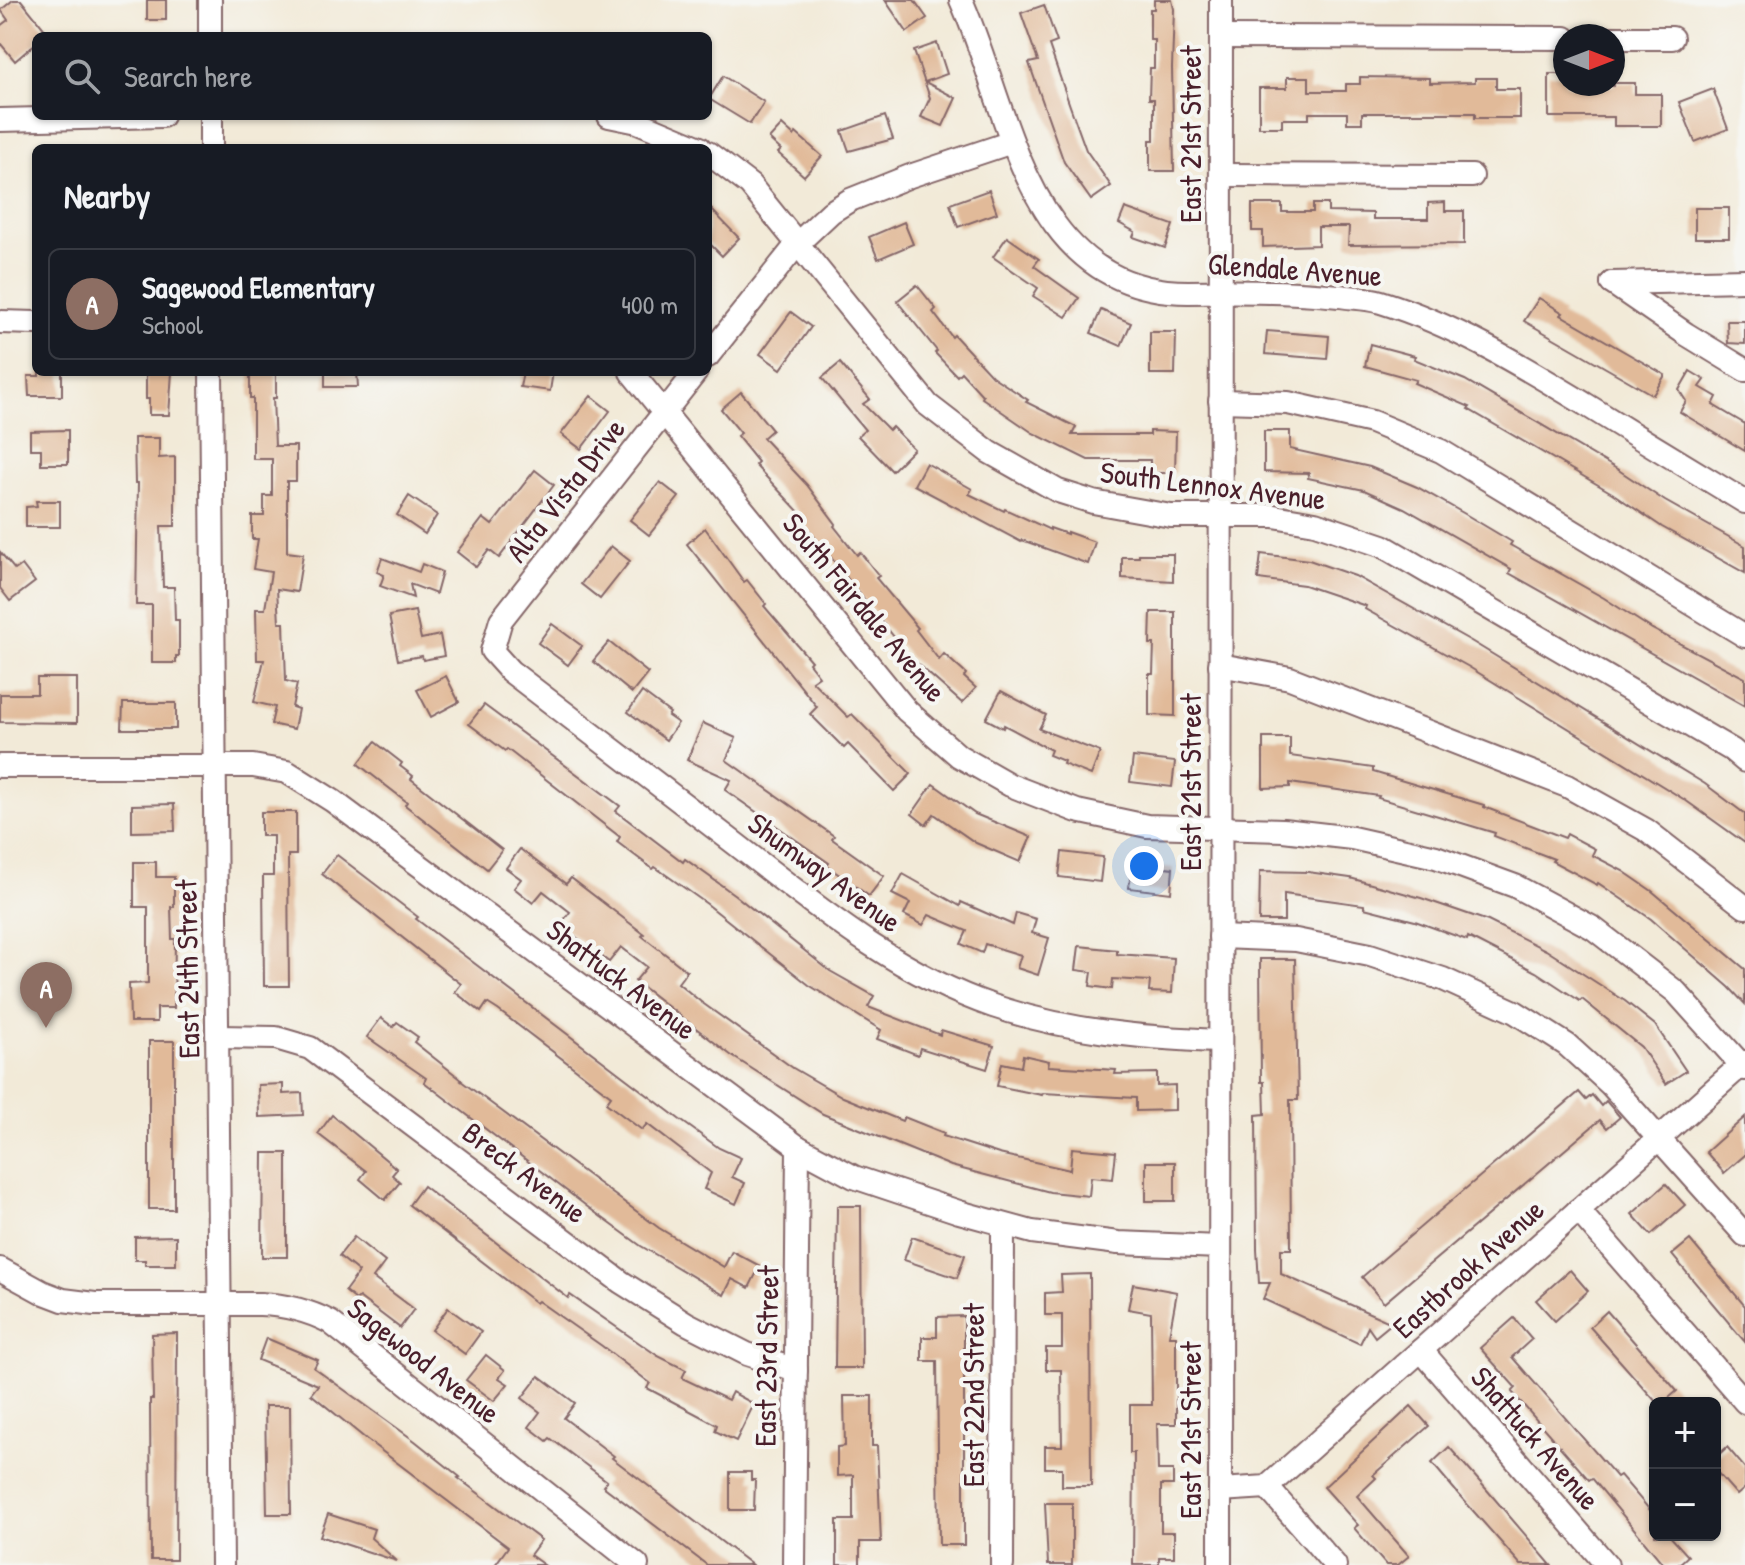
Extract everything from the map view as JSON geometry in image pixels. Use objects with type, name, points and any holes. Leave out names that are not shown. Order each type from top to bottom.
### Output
[{"type":"street","points":[[210,0],[210,32]]},
{"type":"street","name":"Glendale Avenue","points":[[961,0],[1012,142],[1040,205],[1060,231],[1095,263],[1123,279],[1156,289],[1313,294],[1377,300],[1434,320],[1468,335],[1526,368],[1745,502]]},
{"type":"street","name":"East 21st Street","points":[[1220,1565],[1221,0]]},
{"type":"street","points":[[1221,37],[1553,38]]},
{"type":"street","points":[[1625,38],[1672,38]]},
{"type":"street","points":[[0,120],[32,119]]},
{"type":"street","points":[[211,120],[211,144]]},
{"type":"street","points":[[624,120],[651,127],[691,144]]},
{"type":"street","points":[[712,351],[798,243],[831,212],[850,200],[910,176],[1012,142]]},
{"type":"street","name":"South Lennox Avenue","points":[[712,156],[750,185],[928,405],[989,452],[1058,491],[1093,502],[1171,516],[1274,516],[1315,523],[1383,546],[1719,742],[1745,761]]},
{"type":"street","points":[[1221,175],[1472,176]]},
{"type":"street","points":[[1745,280],[1612,283],[1745,370]]},
{"type":"street","points":[[0,322],[32,323]]},
{"type":"street","name":"East 24th Street","points":[[211,376],[222,1565]]},
{"type":"street","name":"South Fairdale Avenue","points":[[634,376],[907,711],[959,756],[1010,785],[1077,811],[1147,826],[1283,830],[1352,838],[1436,857],[1515,886],[1593,928],[1676,992],[1744,1065]]},
{"type":"street","name":"Alta Vista Drive","points":[[492,651],[501,620],[693,376]]},
{"type":"street","points":[[1220,401],[1288,403],[1372,422],[1441,451],[1745,636]]},
{"type":"street","name":"Shumway Avenue","points":[[492,651],[510,671],[860,940],[931,979],[991,1005],[1056,1024],[1139,1038],[1220,1041]]},
{"type":"street","points":[[1220,665],[1290,678],[1567,786],[1646,830],[1745,907]]},
{"type":"street","name":"Shattuck Avenue","points":[[0,766],[272,767],[287,772],[312,785],[798,1147],[854,1177],[1003,1225],[1075,1239],[1220,1247]]},
{"type":"street","points":[[1220,937],[1311,943],[1370,955],[1443,979],[1515,1012],[1567,1045],[1610,1084],[1745,1235]]},
{"type":"street","name":"Breck Avenue","points":[[218,1037],[276,1038],[310,1048],[621,1282],[686,1323],[747,1354],[796,1370]]},
{"type":"street","name":"Eastbrook Avenue","points":[[1267,1487],[1744,1065]]},
{"type":"street","name":"East 23rd Street","points":[[794,1565],[798,1147]]},
{"type":"street","points":[[1578,1210],[1745,1402]]},
{"type":"street","name":"East 22nd Street","points":[[1002,1565],[1003,1225]]},
{"type":"street","name":"Sagewood Avenue","points":[[0,1269],[63,1300],[95,1304],[282,1305],[315,1314],[330,1322],[637,1565]]},
{"type":"street","name":"Shattuck Avenue","points":[[1421,1350],[1607,1565]]},
{"type":"street","points":[[1220,1490],[1267,1487],[1335,1565]]},
{"type":"building","points":[[13,0],[21,0],[47,32],[32,32],[32,46],[15,61],[0,43],[0,26],[8,20],[1,10]]},
{"type":"building","points":[[147,0],[166,0],[166,20],[147,20]]},
{"type":"building","points":[[885,0],[914,0],[927,18],[907,32]]},
{"type":"building","points":[[1154,0],[1172,0],[1174,9],[1174,171],[1150,171],[1154,99],[1149,99],[1154,40],[1150,40],[1150,9],[1154,9]]},
{"type":"building","points":[[1044,5],[1057,42],[1049,45],[1086,150],[1111,186],[1091,200],[1064,162],[1029,63],[1038,61],[1021,13]]},
{"type":"building","points":[[937,43],[947,74],[925,82],[956,98],[943,126],[921,117],[930,98],[914,51]]},
{"type":"building","points":[[1549,74],[1553,74],[1553,96],[1625,96],[1625,83],[1635,83],[1635,94],[1661,94],[1661,126],[1614,126],[1614,117],[1549,117]]},
{"type":"building","points":[[723,76],[764,102],[750,124],[712,101],[712,94]]},
{"type":"building","points":[[1287,77],[1309,77],[1309,91],[1346,91],[1346,84],[1360,84],[1360,77],[1430,78],[1430,83],[1475,82],[1475,78],[1496,78],[1496,89],[1520,89],[1520,118],[1475,118],[1475,113],[1362,113],[1362,123],[1347,123],[1347,113],[1309,113],[1309,119],[1282,119],[1282,127],[1259,127],[1259,88],[1287,88]]},
{"type":"building","points":[[1713,89],[1728,129],[1695,142],[1679,102]]},
{"type":"building","points":[[885,116],[893,139],[849,151],[842,131]]},
{"type":"building","points":[[782,125],[822,156],[804,176],[778,153],[781,150],[769,139]]},
{"type":"building","points":[[989,190],[997,213],[958,227],[950,204]]},
{"type":"building","points":[[1445,202],[1445,211],[1464,211],[1464,244],[1348,245],[1349,227],[1318,227],[1318,245],[1263,247],[1263,231],[1252,231],[1252,204],[1282,204],[1282,212],[1313,212],[1313,204],[1328,204],[1328,212],[1373,213],[1373,219],[1428,219],[1428,203]]},
{"type":"building","points":[[1125,208],[1173,225],[1165,248],[1133,237],[1135,232],[1119,223]]},
{"type":"building","points":[[1695,208],[1729,208],[1729,238],[1695,238]]},
{"type":"building","points":[[712,210],[739,238],[722,256],[712,246]]},
{"type":"building","points":[[904,222],[913,244],[878,259],[869,237]]},
{"type":"building","points":[[1007,237],[1039,259],[1034,266],[1079,298],[1066,317],[1033,296],[1038,288],[993,257]]},
{"type":"building","points":[[917,285],[952,337],[954,335],[992,376],[1028,400],[1026,402],[1076,427],[1072,435],[1176,432],[1175,473],[1150,473],[1150,460],[1088,460],[1033,433],[982,398],[961,372],[957,376],[935,353],[937,351],[897,301]]},
{"type":"building","points":[[1539,298],[1563,313],[1561,315],[1665,375],[1653,395],[1524,321]]},
{"type":"building","points":[[1101,310],[1131,323],[1121,346],[1091,333]]},
{"type":"building","points":[[791,312],[811,327],[781,369],[760,354]]},
{"type":"building","points":[[1727,321],[1745,321],[1745,344],[1728,343]]},
{"type":"building","points":[[1267,331],[1329,336],[1327,359],[1265,354]]},
{"type":"building","points":[[1150,332],[1176,332],[1175,374],[1150,374]]},
{"type":"building","points":[[1370,344],[1415,356],[1414,359],[1465,380],[1745,546],[1745,573],[1662,527],[1612,493],[1468,409],[1470,407],[1414,383],[1416,380],[1365,366]]},
{"type":"building","points":[[840,363],[870,399],[863,404],[914,449],[892,471],[858,436],[865,430],[822,378]]},
{"type":"building","points":[[1690,371],[1705,380],[1700,387],[1717,397],[1713,405],[1745,424],[1745,451],[1680,412],[1686,401],[1679,390]]},
{"type":"building","points":[[28,376],[62,376],[62,396],[29,396]]},
{"type":"building","points":[[146,376],[172,376],[169,415],[149,415],[149,399],[146,399]]},
{"type":"building","points":[[250,376],[276,376],[276,398],[273,398],[275,446],[296,446],[296,481],[287,481],[287,552],[303,554],[297,592],[277,589],[279,623],[284,623],[286,681],[297,684],[292,707],[298,709],[294,729],[271,724],[275,707],[254,702],[264,660],[257,660],[256,609],[265,609],[271,572],[253,569],[258,539],[252,539],[252,516],[264,516],[264,496],[272,496],[272,459],[253,459],[253,398],[250,398]]},
{"type":"building","points":[[325,376],[357,376],[358,387],[325,387]]},
{"type":"building","points":[[522,376],[552,376],[550,391],[520,387]]},
{"type":"building","points":[[741,392],[772,430],[763,438],[807,485],[836,524],[834,526],[879,576],[876,578],[918,628],[916,630],[939,660],[944,654],[976,688],[962,703],[910,657],[798,516],[801,514],[755,465],[758,462],[737,436],[741,433],[721,409]]},
{"type":"building","points":[[591,396],[610,411],[581,449],[561,434]]},
{"type":"building","points":[[68,430],[68,464],[41,464],[41,449],[30,449],[30,431]]},
{"type":"building","points":[[1264,431],[1290,431],[1290,449],[1370,467],[1417,487],[1465,514],[1512,542],[1510,545],[1652,629],[1745,678],[1745,706],[1509,573],[1511,569],[1404,508],[1364,490],[1308,478],[1309,473],[1264,472]]},
{"type":"building","points":[[134,438],[159,438],[159,458],[175,457],[175,526],[161,526],[163,587],[174,587],[175,620],[179,620],[179,656],[176,656],[176,663],[152,663],[152,605],[136,605],[138,483],[135,483]]},
{"type":"building","points":[[926,463],[972,489],[969,494],[1004,511],[1050,530],[1067,532],[1095,542],[1088,564],[1021,542],[914,485]]},
{"type":"building","points":[[535,470],[554,485],[499,558],[489,550],[476,567],[457,552],[483,518],[492,525]]},
{"type":"building","points":[[660,482],[679,497],[649,535],[630,520]]},
{"type":"building","points":[[409,496],[437,515],[425,534],[397,515]]},
{"type":"building","points":[[36,501],[60,501],[60,527],[26,527],[26,507],[37,506]]},
{"type":"building","points":[[705,528],[744,582],[747,580],[766,604],[764,606],[811,661],[809,663],[819,676],[812,681],[848,717],[852,714],[911,774],[894,791],[848,744],[844,748],[810,714],[817,707],[687,544]]},
{"type":"building","points":[[611,546],[630,561],[600,599],[581,584]]},
{"type":"building","points":[[0,552],[15,570],[22,565],[35,582],[10,601],[0,588]]},
{"type":"building","points":[[1139,554],[1173,554],[1173,581],[1122,578],[1122,557],[1139,557]]},
{"type":"building","points":[[1261,554],[1309,560],[1355,576],[1471,641],[1705,784],[1745,814],[1745,843],[1685,800],[1469,667],[1365,609],[1366,606],[1304,585],[1258,579]]},
{"type":"building","points":[[382,558],[419,572],[422,564],[442,572],[436,594],[410,584],[413,598],[380,586],[384,575],[377,572]]},
{"type":"building","points":[[415,611],[421,639],[440,635],[444,656],[398,660],[389,616]]},
{"type":"building","points":[[1151,612],[1175,612],[1175,716],[1149,715],[1149,674],[1153,674],[1154,644],[1150,644]]},
{"type":"building","points":[[552,624],[582,646],[568,665],[538,643]]},
{"type":"building","points":[[609,642],[648,673],[632,693],[593,661]]},
{"type":"building","points":[[446,676],[459,702],[431,717],[417,690]]},
{"type":"building","points":[[37,678],[77,678],[77,723],[0,722],[0,694],[37,694]]},
{"type":"building","points":[[1001,691],[1046,715],[1039,729],[1100,752],[1091,775],[1063,764],[1064,761],[1049,755],[1051,750],[986,719]]},
{"type":"building","points":[[642,692],[678,723],[666,740],[628,712]]},
{"type":"building","points":[[123,703],[176,703],[176,729],[122,729]]},
{"type":"building","points":[[484,705],[620,806],[616,811],[683,862],[685,859],[735,895],[830,971],[874,996],[868,1007],[940,1035],[941,1030],[994,1046],[987,1069],[920,1048],[918,1055],[877,1039],[881,1030],[809,985],[707,904],[617,842],[620,837],[507,749],[505,751],[469,724]]},
{"type":"building","points":[[703,723],[736,738],[726,760],[834,836],[832,839],[884,876],[869,896],[827,866],[829,863],[725,790],[731,780],[687,760]]},
{"type":"building","points":[[1263,738],[1290,738],[1290,756],[1373,768],[1373,772],[1484,805],[1565,838],[1567,834],[1595,849],[1592,855],[1652,891],[1745,969],[1745,1004],[1651,919],[1598,883],[1552,861],[1554,859],[1494,836],[1495,833],[1379,796],[1290,783],[1290,787],[1263,788]]},
{"type":"building","points":[[375,742],[402,763],[400,766],[413,776],[411,779],[502,850],[487,869],[358,764]]},
{"type":"building","points":[[1133,757],[1175,762],[1172,787],[1130,782]]},
{"type":"building","points":[[933,784],[975,814],[1031,837],[1020,862],[976,843],[934,814],[926,825],[912,814]]},
{"type":"building","points":[[174,804],[175,831],[132,832],[132,805]]},
{"type":"building","points":[[261,812],[296,812],[296,855],[288,855],[289,986],[264,986],[263,876],[273,876],[273,836],[261,836]]},
{"type":"building","points":[[520,849],[566,884],[571,878],[644,934],[642,936],[687,971],[678,983],[701,1002],[793,1068],[843,1097],[902,1121],[904,1117],[944,1133],[943,1136],[999,1154],[1070,1170],[1072,1148],[1116,1152],[1113,1179],[1091,1177],[1089,1196],[1050,1192],[951,1166],[823,1114],[732,1056],[635,981],[647,967],[621,947],[609,962],[560,925],[570,912],[543,891],[533,903],[514,888],[521,879],[506,868]]},
{"type":"building","points":[[1062,852],[1103,857],[1100,882],[1059,877]]},
{"type":"building","points":[[337,855],[679,1119],[719,1148],[741,1158],[732,1177],[745,1183],[736,1204],[704,1189],[711,1173],[647,1124],[642,1130],[606,1103],[611,1096],[498,1010],[487,1003],[481,1012],[455,992],[461,984],[322,874]]},
{"type":"building","points":[[134,862],[156,862],[156,877],[174,877],[174,907],[171,907],[172,939],[175,939],[174,1008],[157,1008],[157,1022],[130,1022],[129,984],[148,983],[148,907],[134,907]]},
{"type":"building","points":[[1132,863],[1173,868],[1171,893],[1129,888]]},
{"type":"building","points":[[1260,871],[1308,872],[1350,878],[1488,921],[1546,950],[1625,1001],[1655,1025],[1686,1071],[1666,1084],[1641,1047],[1582,999],[1580,1001],[1536,972],[1468,937],[1467,940],[1415,921],[1364,908],[1364,905],[1284,894],[1284,921],[1259,921]]},
{"type":"building","points":[[903,874],[960,906],[961,902],[1013,925],[1016,913],[1036,919],[1032,933],[1049,938],[1038,975],[1017,968],[1021,955],[985,944],[982,953],[961,944],[967,931],[929,915],[923,925],[904,915],[910,903],[892,894]]},
{"type":"building","points":[[1079,946],[1117,950],[1117,954],[1174,958],[1172,993],[1149,992],[1150,981],[1113,979],[1112,989],[1090,986],[1092,972],[1076,970]]},
{"type":"building","points":[[1260,959],[1295,959],[1298,1100],[1290,1100],[1291,1249],[1281,1249],[1281,1274],[1392,1323],[1375,1337],[1368,1327],[1360,1344],[1263,1299],[1270,1283],[1259,1283],[1257,1249],[1256,1115],[1265,1114],[1264,1082],[1261,1082]]},
{"type":"building","points":[[381,1018],[393,1027],[397,1022],[418,1037],[414,1042],[461,1081],[659,1228],[724,1267],[732,1251],[760,1266],[749,1288],[732,1279],[724,1295],[641,1246],[589,1208],[424,1082],[426,1078],[367,1037]]},
{"type":"building","points":[[149,1041],[174,1041],[174,1209],[149,1209]]},
{"type":"building","points":[[1023,1055],[1049,1061],[1048,1066],[1116,1070],[1115,1074],[1157,1073],[1157,1086],[1175,1085],[1175,1110],[1136,1111],[1136,1098],[1042,1095],[997,1086],[1002,1063],[1021,1067]]},
{"type":"building","points":[[283,1084],[283,1094],[302,1093],[303,1115],[259,1117],[258,1085]]},
{"type":"building","points":[[1579,1092],[1586,1100],[1592,1095],[1601,1106],[1606,1101],[1620,1117],[1607,1128],[1600,1120],[1384,1303],[1362,1277]]},
{"type":"building","points":[[332,1115],[397,1169],[392,1175],[400,1182],[385,1200],[360,1179],[366,1171],[318,1134]]},
{"type":"building","points":[[1745,1117],[1745,1155],[1724,1173],[1706,1152]]},
{"type":"building","points":[[263,1153],[287,1153],[287,1257],[262,1257]]},
{"type":"building","points":[[1146,1162],[1175,1162],[1175,1201],[1146,1201]]},
{"type":"building","points":[[1666,1184],[1685,1205],[1651,1235],[1632,1214]]},
{"type":"building","points":[[423,1186],[568,1298],[570,1295],[658,1356],[686,1370],[682,1378],[728,1400],[732,1392],[754,1404],[736,1441],[715,1431],[717,1425],[647,1388],[650,1383],[602,1346],[538,1301],[536,1303],[409,1205]]},
{"type":"building","points":[[837,1206],[861,1206],[862,1368],[835,1368]]},
{"type":"building","points":[[176,1236],[176,1265],[145,1265],[145,1260],[135,1260],[135,1237]]},
{"type":"building","points":[[354,1237],[385,1262],[373,1278],[414,1309],[400,1328],[359,1297],[356,1300],[345,1291],[359,1272],[339,1256]]},
{"type":"building","points":[[912,1237],[965,1255],[957,1278],[904,1260]]},
{"type":"building","points":[[1690,1240],[1745,1306],[1745,1342],[1672,1255]]},
{"type":"building","points":[[1570,1270],[1588,1291],[1555,1321],[1536,1300]]},
{"type":"building","points":[[1090,1274],[1091,1486],[1062,1486],[1062,1468],[1045,1468],[1045,1446],[1062,1446],[1061,1370],[1046,1370],[1046,1348],[1062,1348],[1062,1315],[1045,1315],[1045,1293],[1062,1292],[1061,1275]]},
{"type":"building","points":[[1133,1284],[1177,1292],[1169,1336],[1176,1336],[1176,1424],[1157,1424],[1158,1470],[1173,1470],[1173,1485],[1161,1485],[1161,1532],[1174,1532],[1174,1557],[1159,1557],[1159,1565],[1133,1565],[1134,1453],[1130,1453],[1130,1405],[1152,1405],[1151,1313],[1128,1309]]},
{"type":"building","points":[[448,1308],[481,1332],[465,1354],[432,1330]]},
{"type":"building","points":[[1607,1311],[1677,1391],[1670,1397],[1652,1397],[1590,1327]]},
{"type":"building","points":[[964,1316],[964,1545],[939,1545],[937,1361],[922,1361],[922,1337],[937,1337],[937,1317]]},
{"type":"building","points":[[1514,1318],[1532,1339],[1512,1357],[1649,1509],[1649,1541],[1674,1541],[1688,1556],[1678,1565],[1664,1565],[1592,1478],[1589,1480],[1512,1392],[1516,1388],[1480,1348]]},
{"type":"building","points":[[177,1333],[176,1560],[151,1560],[152,1334]]},
{"type":"building","points":[[266,1338],[318,1360],[314,1368],[415,1441],[458,1478],[541,1540],[530,1555],[544,1565],[495,1565],[508,1547],[311,1394],[318,1385],[258,1360]]},
{"type":"building","points":[[486,1355],[505,1370],[499,1378],[508,1384],[494,1401],[466,1380]]},
{"type":"building","points":[[539,1376],[575,1403],[564,1418],[752,1565],[707,1565],[603,1486],[607,1481],[550,1438],[547,1441],[529,1427],[540,1412],[522,1398]]},
{"type":"building","points":[[844,1396],[872,1396],[872,1446],[877,1446],[881,1542],[860,1542],[860,1565],[837,1565],[837,1520],[853,1520],[853,1475],[837,1476],[837,1447],[845,1446]]},
{"type":"building","points":[[265,1406],[290,1406],[291,1514],[267,1514]]},
{"type":"building","points":[[1411,1406],[1429,1426],[1373,1475],[1376,1478],[1357,1496],[1409,1556],[1398,1565],[1386,1565],[1354,1528],[1358,1525],[1324,1487]]},
{"type":"building","points":[[1449,1447],[1551,1565],[1521,1565],[1460,1496],[1432,1463]]},
{"type":"building","points":[[1727,1447],[1745,1468],[1745,1488],[1737,1495],[1721,1477],[1721,1452]]},
{"type":"building","points":[[730,1472],[751,1472],[751,1480],[755,1480],[754,1510],[730,1510]]},
{"type":"building","points":[[1045,1503],[1072,1503],[1072,1565],[1048,1565]]},
{"type":"building","points":[[328,1514],[374,1529],[371,1538],[397,1561],[320,1536]]},
{"type":"place","name":"Sagewood Elementary","points":[[46,1028]]}]
